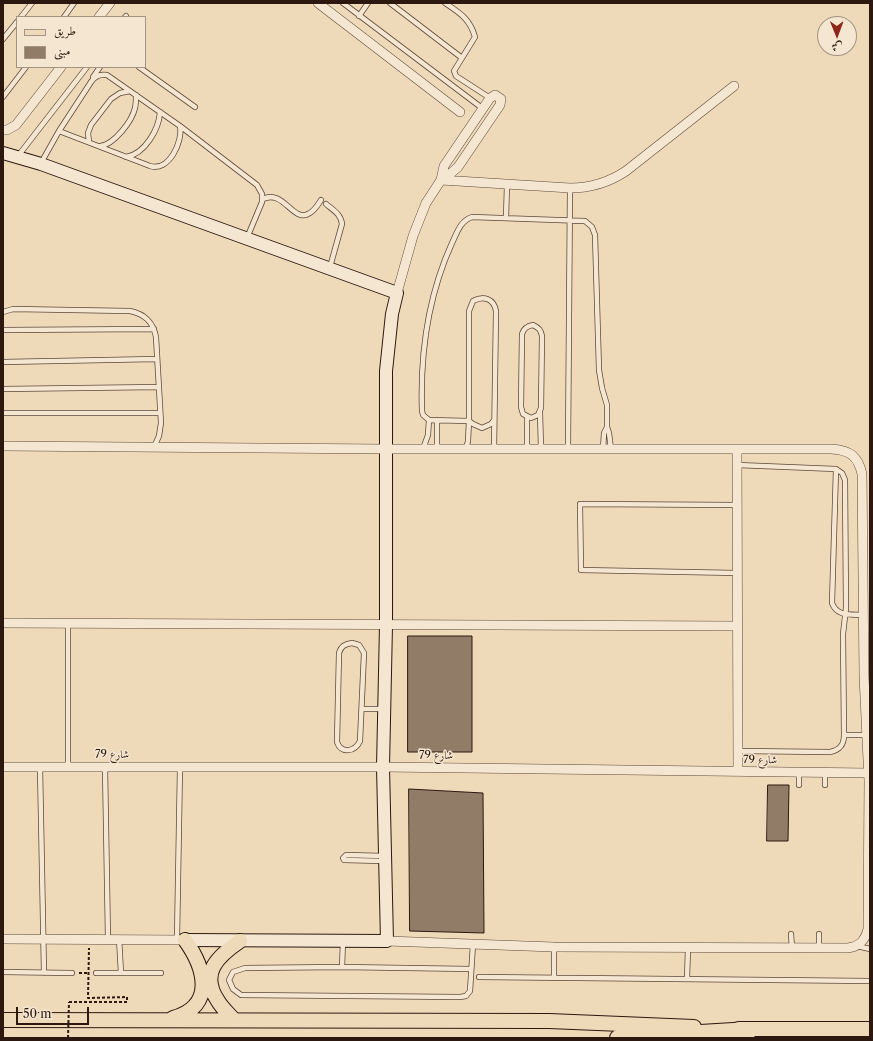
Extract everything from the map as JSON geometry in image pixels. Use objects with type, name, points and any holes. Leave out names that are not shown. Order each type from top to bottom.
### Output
[{"type":"highway","points":[[618,1038],[750,1030]]},
{"type":"main road","points":[[163,1020],[181,1015],[188,1011],[194,1005],[202,991],[203,979],[200,967],[181,939]]},
{"type":"main road","points":[[234,1020],[218,1001],[210,983],[211,973],[215,963],[225,951],[240,941]]},
{"type":"main road","points":[[3,1020],[549,1021],[750,1030],[870,1029]]},
{"type":"main road","points":[[806,1030],[870,1025]]},
{"type":"street","points":[[100,16],[110,3]]},
{"type":"street","points":[[318,3],[460,112]]},
{"type":"street","points":[[3,130],[7,130],[16,125],[60,68]]},
{"type":"street","points":[[441,180],[570,188],[593,186],[610,181],[734,86]]},
{"type":"street","points":[[387,941],[383,767],[386,625],[386,371],[390,328],[397,293],[409,248],[426,203],[441,180],[444,166],[482,108],[490,98],[496,95],[498,96],[501,102],[500,105],[458,167],[441,180]]},
{"type":"street","points":[[3,153],[40,164],[397,293]]},
{"type":"street","points":[[3,446],[386,449],[842,449],[852,455],[859,464],[862,474],[863,615],[867,661],[867,735],[869,779],[868,929],[865,939],[857,946],[846,948],[554,947],[387,941],[240,941],[119,938],[3,939]]},
{"type":"street","points":[[737,449],[738,772]]},
{"type":"street","points":[[3,623],[737,626]]},
{"type":"street","name":"شارع 79","points":[[3,767],[383,767],[799,772],[825,773],[869,779]]},
{"type":"lane","points":[[22,16],[32,3]]},
{"type":"lane","points":[[65,16],[74,3]]},
{"type":"lane","points":[[343,3],[482,108]]},
{"type":"lane","points":[[360,16],[368,3]]},
{"type":"lane","points":[[390,3],[462,58]]},
{"type":"lane","points":[[445,3],[461,14],[472,26],[475,38],[454,71],[456,76],[490,98]]},
{"type":"lane","points":[[3,39],[16,23]]},
{"type":"lane","points":[[3,97],[25,68]]},
{"type":"lane","points":[[18,157],[86,68]]},
{"type":"lane","points":[[40,164],[59,131],[99,68]]},
{"type":"lane","points":[[140,68],[196,108]]},
{"type":"lane","points":[[91,82],[96,76],[103,74],[107,75],[180,126],[257,185],[263,199],[247,238]]},
{"type":"lane","points":[[89,142],[88,134],[91,125],[111,99],[120,93],[130,91]]},
{"type":"lane","points":[[98,146],[111,142],[130,119],[136,108],[136,95]]},
{"type":"lane","points":[[126,157],[138,153],[150,138],[157,127],[160,112]]},
{"type":"lane","points":[[59,131],[153,167],[163,165],[178,146],[181,136],[180,126]]},
{"type":"lane","points":[[506,218],[507,185]]},
{"type":"lane","points":[[568,448],[570,188]]},
{"type":"lane","points":[[263,199],[270,197],[278,198],[298,214],[305,216],[311,213],[321,200]]},
{"type":"lane","points":[[326,204],[337,213],[342,224],[330,269]]},
{"type":"lane","points":[[494,420],[491,424],[482,428],[472,424],[469,421],[429,420],[423,415],[422,411],[421,376],[423,348],[430,307],[443,267],[461,224],[468,219],[476,217],[585,221],[589,223],[594,230],[599,370],[607,405],[607,427],[604,434],[607,449]]},
{"type":"lane","points":[[466,448],[468,441],[469,421],[469,311],[473,302],[483,298],[492,302],[496,311],[494,449]]},
{"type":"lane","points":[[3,312],[12,309],[130,311],[138,312],[145,316],[154,329],[156,337],[160,436],[154,447]]},
{"type":"lane","points":[[540,412],[534,417],[527,417],[523,414],[520,407],[522,334],[524,329],[533,325],[538,327],[542,336],[540,412],[541,448]]},
{"type":"lane","points":[[3,330],[154,329]]},
{"type":"lane","points":[[3,362],[157,359]]},
{"type":"lane","points":[[3,389],[159,387]]},
{"type":"lane","points":[[3,413],[160,413]]},
{"type":"lane","points":[[527,417],[527,449]]},
{"type":"lane","points":[[423,449],[428,435],[429,420]]},
{"type":"lane","points":[[437,420],[438,448]]},
{"type":"lane","points":[[737,466],[836,469],[842,473],[845,480],[845,614],[843,634],[844,735],[842,744],[835,751],[830,752],[738,751]]},
{"type":"lane","points":[[836,469],[832,603],[838,612],[863,615]]},
{"type":"lane","points":[[737,504],[580,504],[581,570],[737,573]]},
{"type":"lane","points":[[68,623],[68,767]]},
{"type":"lane","points":[[352,643],[358,645],[364,653],[362,709],[360,741],[358,746],[353,750],[342,750],[337,742],[339,653],[344,644],[352,643]]},
{"type":"lane","points":[[362,709],[384,709]]},
{"type":"lane","points":[[844,735],[867,735]]},
{"type":"lane","points":[[40,767],[44,972]]},
{"type":"lane","points":[[105,767],[108,938]]},
{"type":"lane","points":[[180,767],[181,939]]},
{"type":"lane","points":[[799,772],[799,785]]},
{"type":"lane","points":[[825,773],[825,785]]},
{"type":"lane","points":[[346,856],[385,859],[344,860],[343,858],[346,856]]},
{"type":"lane","points":[[791,934],[792,948]]},
{"type":"lane","points":[[819,934],[819,948]]},
{"type":"lane","points":[[119,938],[121,973]]},
{"type":"lane","points":[[342,968],[343,941]]},
{"type":"lane","points":[[471,969],[245,968],[233,972],[229,980],[233,989],[240,995],[460,997],[466,996],[470,991],[473,944]]},
{"type":"lane","points":[[857,946],[870,949]]},
{"type":"lane","points":[[554,947],[554,978]]},
{"type":"lane","points":[[687,979],[688,948]]},
{"type":"lane","points":[[3,972],[72,973]]},
{"type":"lane","points":[[96,973],[161,973]]},
{"type":"lane","points":[[479,977],[870,981]]},
{"type":"path","points":[[68,1038],[69,1002],[127,1002],[126,997],[88,998],[89,938]]},
{"type":"path","points":[[72,973],[96,973]]},
{"type":"building","points":[[408,636],[472,636],[472,752],[408,752]]},
{"type":"building","points":[[768,785],[789,785],[788,841],[767,841]]},
{"type":"building","points":[[409,789],[483,793],[484,933],[410,931]]}]
